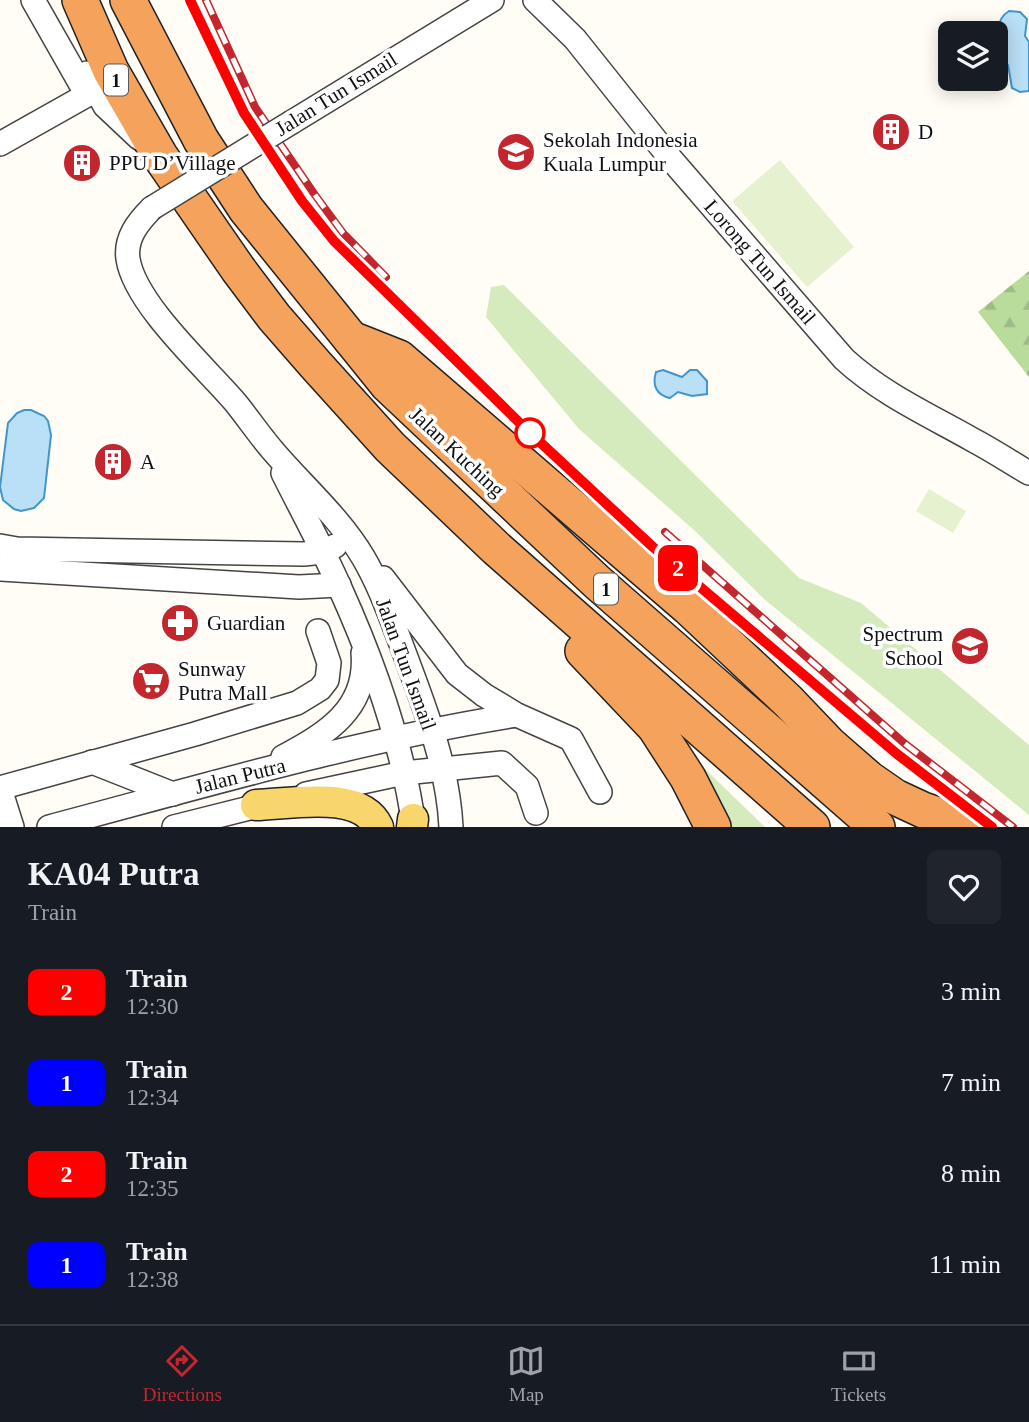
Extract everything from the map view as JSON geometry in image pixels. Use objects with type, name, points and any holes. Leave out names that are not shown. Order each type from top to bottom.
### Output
[{"type":"highway","name":"Jalan Kuching","points":[[80,0],[111,71],[160,156],[274,317],[390,447],[497,550],[812,827]]},
{"type":"highway","name":"Jalan Kuching","points":[[128,0],[201,140],[246,209],[388,385],[597,582],[877,827]]},
{"type":"highway","points":[[348,338],[399,358],[688,607],[788,701],[830,746],[869,779],[895,797],[923,810],[973,827]]},
{"type":"highway","points":[[497,550],[550,618],[655,727],[688,778],[713,827]]},
{"type":"highway","points":[[673,703],[684,725],[788,827]]},
{"type":"main road","points":[[237,814],[331,802],[348,803],[376,821],[378,827]]},
{"type":"street","points":[[0,144],[87,95],[33,0]]},
{"type":"street","points":[[48,0],[105,106],[160,156]]},
{"type":"street","name":"Jalan Tun Ismail","points":[[452,827],[450,796],[431,731],[398,635],[357,549],[334,517],[273,451],[235,402],[165,325],[132,274],[129,242],[138,223],[152,208],[492,0]]},
{"type":"street","name":"Lorong Tun Ismail","points":[[535,0],[575,39],[670,158],[849,364],[910,406],[1029,473]]},
{"type":"street","name":"Jalan Tun Ismail","points":[[273,451],[361,636],[395,739],[413,824]]},
{"type":"street","points":[[0,546],[17,550],[304,554],[357,549],[390,585],[457,674],[484,695],[517,715],[571,739],[600,792]]},
{"type":"street","points":[[0,569],[299,587],[339,585]]},
{"type":"street","points":[[12,827],[0,789],[256,716],[313,694],[327,680],[330,672],[325,646],[318,631]]},
{"type":"street","points":[[256,772],[314,740],[347,711],[355,700],[364,668],[361,636]]},
{"type":"street","name":"Jalan Putra","points":[[49,827],[256,772],[431,731],[517,715]]},
{"type":"street","points":[[92,762],[173,794]]},
{"type":"street","name":"Jalan Putra","points":[[174,827],[404,773],[502,763],[527,786],[536,813]]},
{"type":"street","points":[[331,802],[350,818],[356,827]]},
{"type":"green space","points":[[780,160],[854,247],[807,287],[732,201]]},
{"type":"green space","points":[[1029,271],[1029,377],[978,312]]},
{"type":"green space","points":[[504,285],[799,578],[861,603],[1029,745],[1029,815],[764,599],[694,530],[579,429],[486,317],[491,287]]},
{"type":"green space","points":[[929,489],[966,511],[953,533],[916,511]]},
{"type":"green space","points":[[675,740],[765,827],[727,827]]},
{"type":"water","points":[[1009,11],[1020,12],[1027,19],[1025,36],[1029,42],[1029,91],[1020,92],[1012,88],[1008,65],[1008,21],[1000,21]]},
{"type":"water","points":[[663,370],[682,377],[690,370],[697,370],[707,381],[707,394],[692,396],[678,392],[670,398],[661,394],[656,389],[655,381],[656,372]]},
{"type":"water","points":[[24,410],[44,416],[51,435],[44,498],[34,508],[21,511],[3,500],[0,487],[8,423]]},
{"type":"railway","points":[[190,0],[244,113],[302,201],[334,241],[378,285]]},
{"type":"railway","points":[[206,0],[255,107],[343,233],[386,277]]},
{"type":"railway","points":[[665,532],[904,743],[1013,827]]},
{"type":"railway","points":[[653,547],[897,754],[992,827]]},
{"type":"train","name":"2","points":[[190,0],[244,113],[302,201],[334,241],[528,431],[653,547],[897,754],[992,827]]},
{"type":"place","name":"D","points":[[891,132]]},
{"type":"place","name":"Sekolah Indonesia Kuala Lumpur","points":[[516,152]]},
{"type":"place","name":"PPU D’Village","points":[[82,163]]},
{"type":"place","name":"A","points":[[113,462]]},
{"type":"place","name":"Guardian","points":[[180,623]]},
{"type":"place","name":"Spectrum School","points":[[970,646]]},
{"type":"place","name":"Sunway Putra Mall","points":[[151,681]]}]
